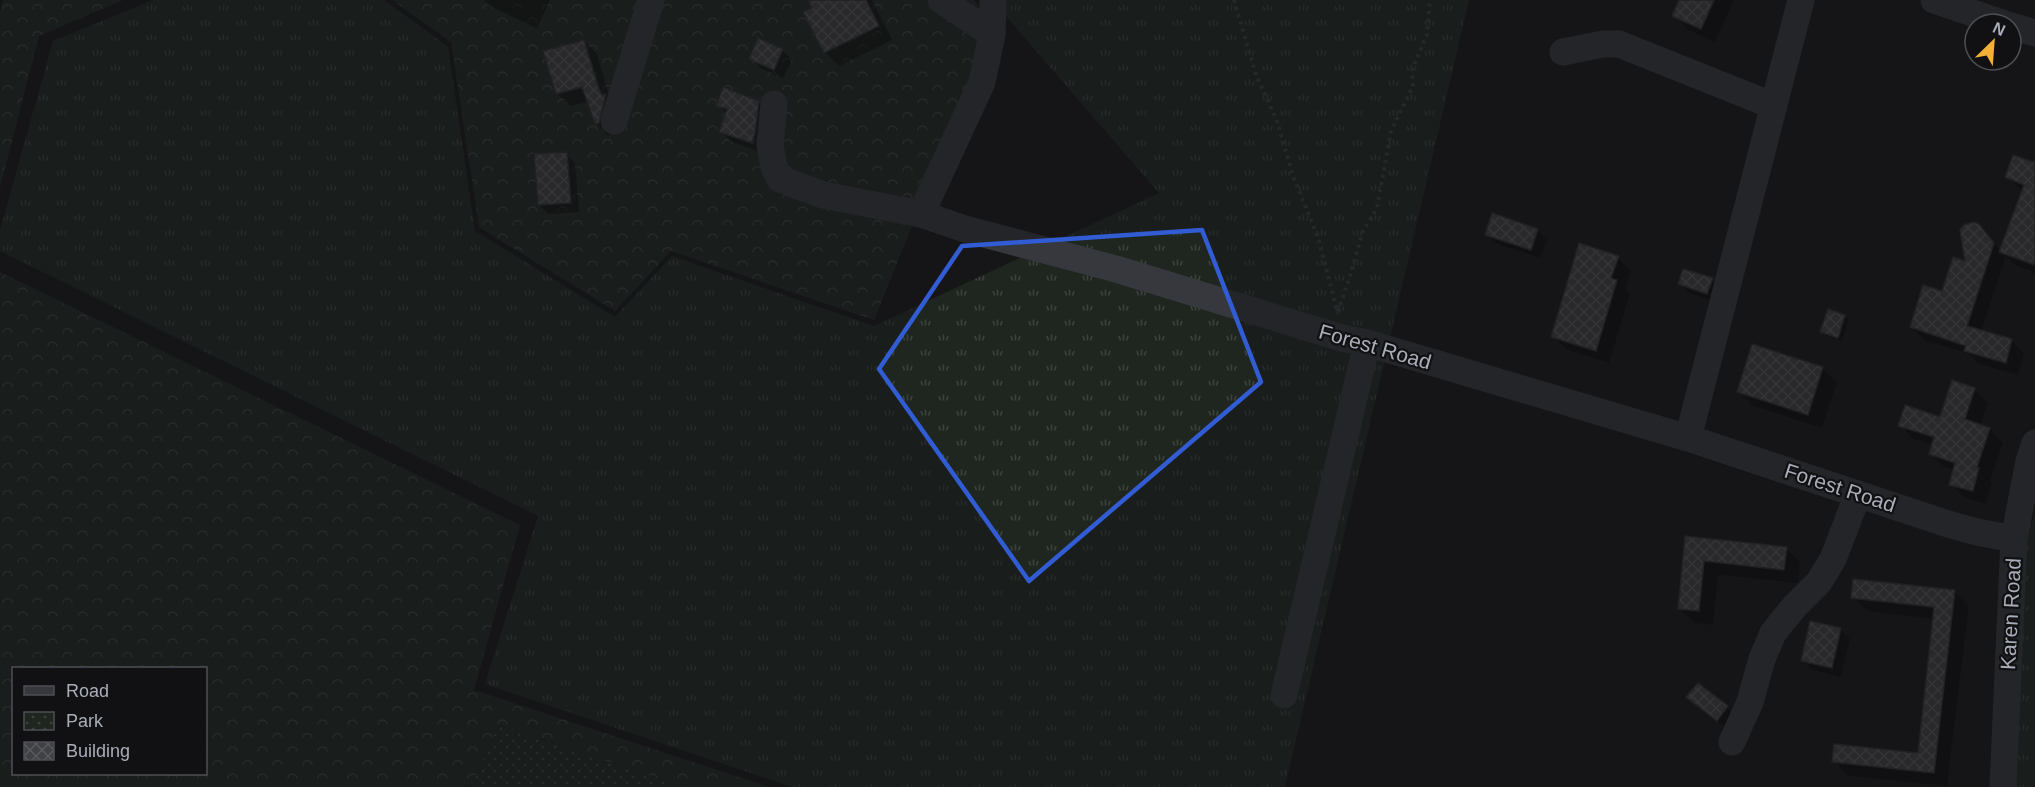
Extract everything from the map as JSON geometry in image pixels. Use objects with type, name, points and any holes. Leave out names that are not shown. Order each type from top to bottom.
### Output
[{"type":"street","points":[[614,121],[651,0]]},
{"type":"street","points":[[941,0],[992,34]]},
{"type":"street","points":[[921,213],[982,82],[992,34],[993,0]]},
{"type":"street","points":[[1688,438],[1801,0]]},
{"type":"street","points":[[1934,0],[1970,12]]},
{"type":"street","points":[[1563,52],[1604,44],[1619,44],[1774,106]]},
{"type":"street","name":"Forest Road","points":[[774,104],[770,145],[774,167],[780,179],[823,195],[921,213],[965,229],[1349,331],[1967,529],[2014,539]]},
{"type":"street","points":[[1284,695],[1349,331]]},
{"type":"street","name":"Karen Road","points":[[2003,787],[2014,539],[2029,461],[2035,443]]},
{"type":"street","points":[[1732,742],[1750,702],[1762,659],[1773,633],[1794,607],[1819,582],[1833,559],[1858,494]]},
{"type":"path","points":[[1233,0],[1256,75],[1277,121],[1293,176],[1318,237],[1349,331]]},
{"type":"path","points":[[1349,331],[1350,279],[1362,231],[1377,208],[1391,131],[1413,86],[1412,70],[1427,34],[1430,0]]},
{"type":"highlighted area","points":[[1202,230],[1261,382],[1029,581],[879,369],[962,246]]},
{"type":"green space","points":[[3,0],[123,0],[39,36],[0,188],[0,11]]},
{"type":"green space","points":[[153,0],[384,0],[448,47],[475,231],[615,317],[672,256],[874,326],[1159,193],[992,0],[1469,0],[1285,787],[792,787],[485,684],[538,516],[0,251],[0,230],[53,41]]},
{"type":"green space","points":[[392,0],[974,0],[983,13],[972,78],[874,320],[671,251],[615,311],[479,227],[451,42]]},
{"type":"green space","points":[[0,272],[520,525],[474,690],[769,787],[683,787],[499,725],[470,787],[0,787]]},
{"type":"green space","points":[[2035,515],[2035,787],[2014,787],[2024,542]]},
{"type":"green space","points":[[499,725],[683,787],[470,787]]},
{"type":"building","points":[[808,0],[866,0],[879,26],[824,53],[803,12],[812,8]]},
{"type":"building","points":[[1679,0],[1714,0],[1701,29],[1672,16]]},
{"type":"building","points":[[758,38],[783,49],[774,70],[749,59]]},
{"type":"building","points":[[584,40],[598,86],[602,95],[606,94],[599,123],[595,124],[582,87],[556,94],[543,51]]},
{"type":"building","points":[[723,87],[759,101],[752,143],[719,132],[727,109],[716,106]]},
{"type":"building","points":[[567,152],[571,203],[538,205],[534,154]]},
{"type":"building","points":[[2013,155],[2033,162],[2035,160],[2035,265],[1999,252],[2024,185],[2005,177]]},
{"type":"building","points":[[1492,213],[1538,229],[1531,250],[1485,235]]},
{"type":"building","points":[[1974,222],[1979,224],[1994,243],[1967,326],[2012,339],[2006,363],[1964,351],[1966,346],[1910,327],[1923,285],[1942,291],[1953,257],[1965,261],[1960,230],[1964,225]]},
{"type":"building","points":[[1579,243],[1619,256],[1611,278],[1617,280],[1596,351],[1551,337]]},
{"type":"building","points":[[1683,269],[1713,278],[1707,294],[1678,284]]},
{"type":"building","points":[[1828,309],[1845,315],[1838,338],[1820,332]]},
{"type":"building","points":[[1752,344],[1823,367],[1808,415],[1737,392]]},
{"type":"building","points":[[1952,380],[1975,388],[1965,419],[1990,428],[1977,467],[1979,468],[1973,491],[1949,485],[1955,463],[1929,454],[1934,437],[1898,426],[1905,405],[1940,417]]},
{"type":"building","points":[[1685,536],[1787,547],[1784,570],[1704,561],[1699,611],[1678,609]]},
{"type":"building","points":[[1853,579],[1955,590],[1934,773],[1832,762],[1834,744],[1918,753],[1934,607],[1851,598]]},
{"type":"building","points":[[1810,621],[1841,628],[1832,668],[1801,661]]},
{"type":"building","points":[[1698,683],[1728,706],[1717,721],[1686,697]]}]
